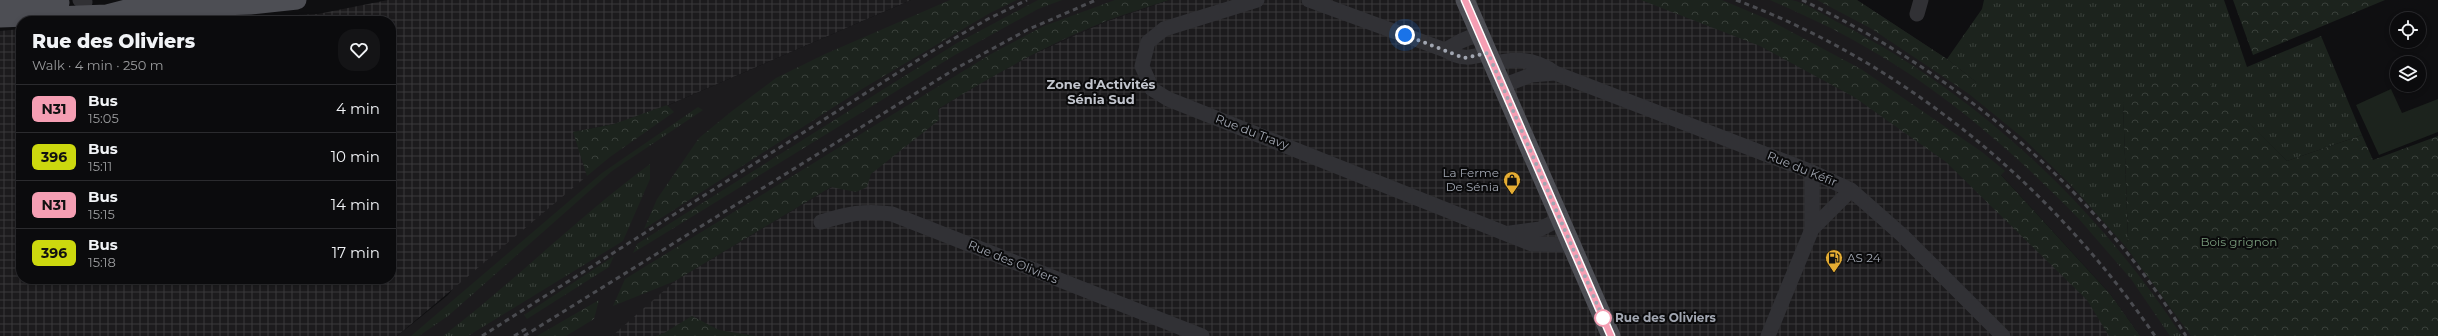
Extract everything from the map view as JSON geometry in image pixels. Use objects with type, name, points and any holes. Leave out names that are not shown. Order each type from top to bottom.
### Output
[{"type":"main road","points":[[0,18],[44,5],[107,14],[126,9],[250,5],[297,0]]},
{"type":"main road","points":[[1465,0],[1611,336]]},
{"type":"main road","points":[[0,5],[44,5],[82,1],[103,1],[126,9]]},
{"type":"street","name":"Rue du Travy","points":[[1257,0],[1164,29],[1148,42],[1142,66],[1152,89],[1175,102],[1509,233],[1532,244],[1572,245]]},
{"type":"street","points":[[1309,0],[1464,58],[1491,59]]},
{"type":"street","points":[[0,12],[22,12],[44,5]]},
{"type":"street","points":[[1445,50],[1461,41],[1480,34]]},
{"type":"street","name":"Rue du Kéfir","points":[[1491,59],[1523,60],[1542,64],[1555,73],[1812,172],[1851,190],[1902,235],[2003,336]]},
{"type":"street","name":"Rue du Kéfir","points":[[1502,86],[1531,75],[1555,73]]},
{"type":"street","points":[[1768,336],[1812,228],[1812,172]]},
{"type":"street","points":[[1812,228],[1851,190]]},
{"type":"street","name":"Rue des Oliviers","points":[[821,222],[846,214],[870,211],[892,214],[1202,336]]},
{"type":"street","name":"Rue du Travy","points":[[1509,233],[1540,229],[1560,219]]},
{"type":"shaded area","points":[[388,0],[911,0],[650,113],[614,124],[573,132],[587,176],[397,336],[0,336],[0,31],[16,29],[16,284],[396,284],[396,16],[280,16],[318,14]]},
{"type":"shaded area","points":[[911,0],[1169,0],[1105,22],[1038,52],[612,336],[397,336],[448,295],[573,132],[614,124],[650,113]]},
{"type":"shaded area","points":[[1169,0],[1663,0],[1895,99],[2110,294],[2140,336],[612,336],[675,281],[846,179],[933,113],[980,83],[1038,52],[1105,22]]},
{"type":"shaded area","points":[[1663,0],[1857,0],[1947,59],[2013,111],[2087,183],[2192,336],[2140,336],[2110,294],[2001,175]]},
{"type":"green space","points":[[950,0],[1017,0],[990,13],[862,89],[644,229],[657,199],[699,138],[776,78],[825,54]]},
{"type":"green space","points":[[1038,0],[1062,0],[1038,9],[955,55],[633,253],[637,244],[957,43]]},
{"type":"green space","points":[[1115,0],[1169,0],[1106,21],[1062,40],[999,73],[938,109],[939,120],[871,174],[867,187],[856,192],[831,187],[675,281],[613,306],[625,279],[991,54],[1044,26]]},
{"type":"green space","points":[[1641,0],[1722,0],[1767,19],[1861,69],[1982,152],[2005,171],[2001,175],[2110,294],[2140,336],[2109,336],[2087,300],[1946,162],[1854,97],[1760,46]]},
{"type":"green space","points":[[1770,0],[1797,1],[1877,43],[1942,85],[2003,133],[2059,185],[2086,213],[2079,219],[2055,194],[2004,147],[1949,102],[1921,82],[1851,39],[1817,21]]},
{"type":"green space","points":[[1817,0],[1857,0],[1947,59],[1976,82],[1969,94],[1872,29]]},
{"type":"green space","points":[[1984,0],[2224,0],[2247,67],[2321,36],[2362,135],[2287,161],[2210,85],[2123,103],[2128,238],[2126,247],[2069,183],[2023,138],[1969,94],[1976,82],[1947,59],[1982,9]]},
{"type":"green space","points":[[2233,0],[2385,0],[2253,55]]},
{"type":"green space","name":"Bois grignon","points":[[2155,78],[2210,84],[2287,161],[2362,135],[2373,160],[2438,136],[2438,336],[2191,336],[2126,247],[2128,238],[2123,103]]},
{"type":"green space","points":[[2390,89],[2402,113],[2438,99],[2438,132],[2379,155],[2356,105]]},
{"type":"green space","points":[[667,105],[674,112],[610,157],[587,176],[573,132],[614,124]]},
{"type":"green space","points":[[698,107],[703,110],[612,171],[448,316],[419,336],[411,336],[602,173]]},
{"type":"green space","points":[[650,164],[650,179],[623,241],[468,336],[443,336],[470,315],[623,184]]},
{"type":"green space","points":[[2086,213],[2137,273],[2182,336],[2170,336],[2131,279],[2079,219]]},
{"type":"green space","points":[[614,256],[609,267],[527,319],[524,315]]},
{"type":"green space","points":[[599,300],[594,319],[566,336],[537,336]]},
{"type":"green space","points":[[692,316],[719,330],[756,336],[656,336],[664,333]]},
{"type":"railway","points":[[482,336],[929,53],[988,19],[1027,0]]},
{"type":"railway","points":[[524,336],[955,69],[1027,30],[1096,0]]},
{"type":"railway","points":[[1736,0],[1799,27],[1859,58],[1917,95],[1971,136],[2022,181],[2070,229],[2114,281],[2155,336]]},
{"type":"railway","points":[[1802,0],[1860,30],[1915,63],[1968,100],[2018,140],[2065,184],[2109,231],[2150,282],[2186,336]]},
{"type":"railway","points":[[514,336],[529,327]]},
{"type":"bus line","name":"N31","points":[[1465,0],[1578,257],[1611,336]]},
{"type":"place","name":"La Ferme De Sénia","points":[[1512,195]]},
{"type":"place","name":"AS 24","points":[[1834,273]]},
{"type":"place","name":"Rue des Oliviers","points":[[1603,318]]},
{"type":"district","name":"Zone d'Activités Sénia Sud","points":[[1101,92]]},
{"type":"route","points":[[1405,35],[1445,50],[1458,57],[1469,58],[1488,53],[1578,257],[1603,318]]}]
